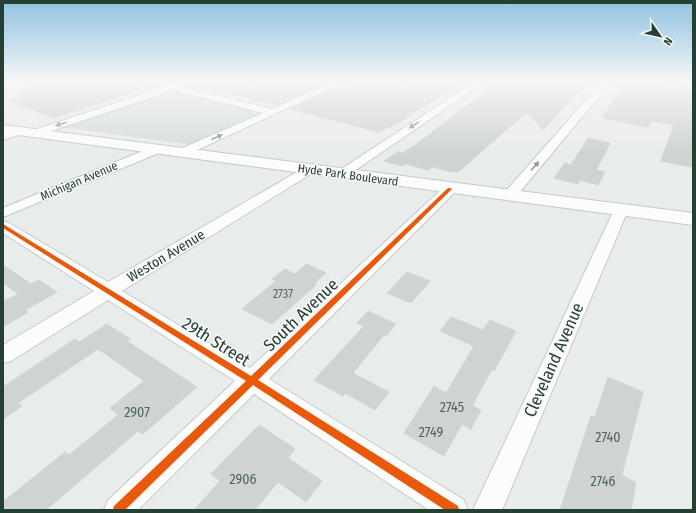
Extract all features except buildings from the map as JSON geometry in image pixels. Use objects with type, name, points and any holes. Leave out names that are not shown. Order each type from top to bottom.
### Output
[{"type":"main road","name":"Hyde Park Boulevard","points":[[3,129],[155,150],[342,173],[450,189],[693,219]]},
{"type":"street","points":[[3,137],[28,132],[115,105]]},
{"type":"street","points":[[244,105],[272,112]]},
{"type":"street","points":[[182,153],[288,105]]},
{"type":"street","points":[[342,173],[446,105]]},
{"type":"street","points":[[510,196],[588,105]]},
{"type":"street","name":"Michigan Avenue","points":[[3,213],[155,150]]},
{"type":"street","name":"Weston Avenue","points":[[3,355],[309,169]]},
{"type":"street","name":"South Avenue","points":[[118,510],[450,189]]},
{"type":"street","name":"Cleveland Avenue","points":[[487,510],[621,210]]},
{"type":"street","name":"29th Street","points":[[3,226],[107,292],[253,381],[454,510]]},
{"type":"shaded area","points":[[128,105],[235,105],[265,113],[193,145],[60,127]]},
{"type":"cycle path","points":[[118,510],[450,189]]},
{"type":"cycle path","points":[[3,226],[253,381],[454,510]]}]
